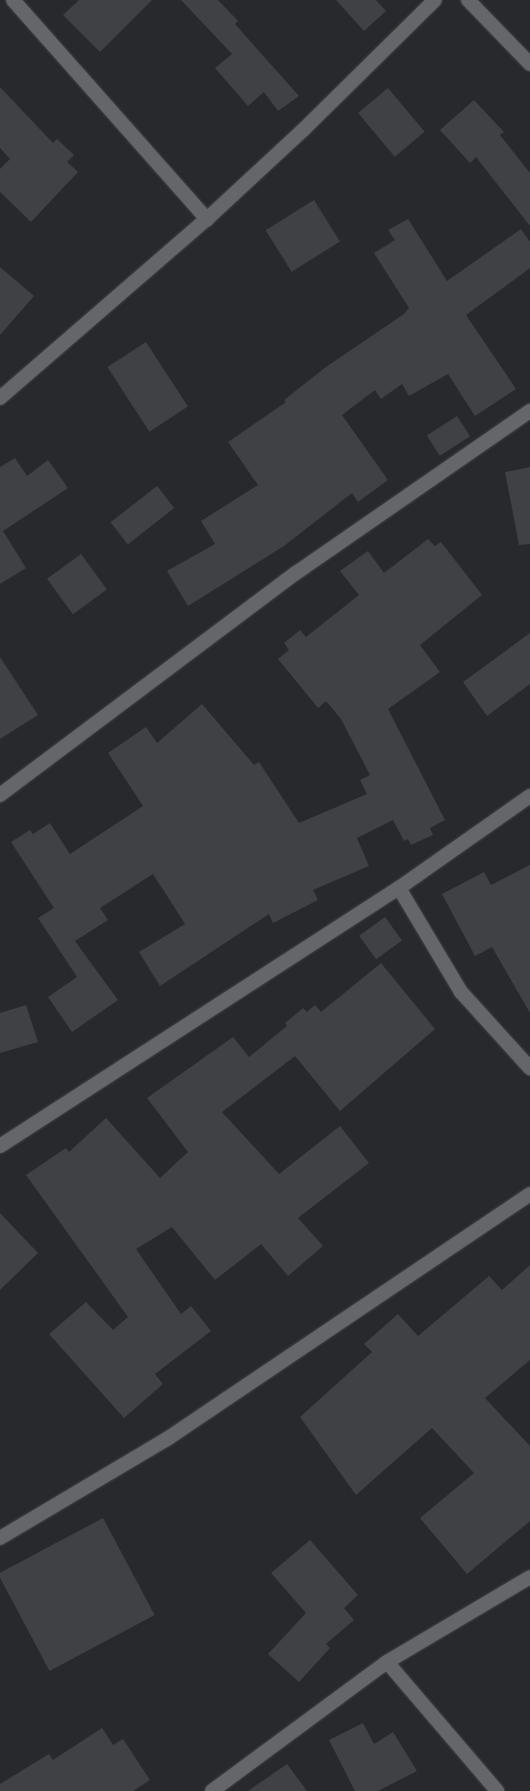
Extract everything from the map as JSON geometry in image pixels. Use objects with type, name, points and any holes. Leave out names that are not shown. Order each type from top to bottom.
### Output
[{"type":"street","points":[[14,0],[206,219]]},
{"type":"street","points":[[0,398],[206,219],[303,130],[434,0]]},
{"type":"street","points":[[468,0],[530,64]]},
{"type":"street","points":[[0,795],[296,573],[530,411]]},
{"type":"street","points":[[0,1146],[399,888],[530,796]]},
{"type":"street","points":[[399,888],[461,992],[530,1068]]},
{"type":"street","points":[[0,1538],[167,1439],[530,1194]]},
{"type":"street","points":[[212,1791],[387,1662],[530,1577]]},
{"type":"street","points":[[387,1662],[496,1791]]},
{"type":"building","points":[[79,0],[152,0],[100,52],[63,15]]},
{"type":"building","points":[[181,0],[218,0],[238,21],[235,24],[299,96],[278,111],[264,92],[248,106],[215,68],[232,54]]},
{"type":"building","points":[[336,0],[376,0],[386,11],[364,31]]},
{"type":"building","points":[[0,87],[53,143],[57,139],[74,155],[67,162],[78,172],[31,222],[0,192],[0,169],[10,159],[0,148]]},
{"type":"building","points":[[388,88],[425,132],[395,157],[358,113]]},
{"type":"building","points":[[474,100],[504,132],[500,135],[530,173],[530,226],[476,157],[470,163],[440,130]]},
{"type":"building","points":[[314,200],[340,242],[292,272],[266,230]]},
{"type":"building","points":[[408,219],[447,281],[521,229],[530,242],[530,268],[466,315],[516,389],[475,416],[448,374],[409,396],[402,384],[381,399],[375,390],[342,415],[388,480],[358,502],[352,493],[284,546],[188,606],[167,571],[215,544],[201,521],[258,485],[228,442],[286,402],[284,400],[326,367],[404,314],[409,308],[374,253],[395,240],[388,230]]},
{"type":"building","points":[[0,267],[34,296],[0,335]]},
{"type":"building","points":[[146,342],[188,407],[149,432],[107,367]]},
{"type":"building","points":[[457,416],[470,436],[440,456],[427,436]]},
{"type":"building","points":[[15,458],[27,476],[48,460],[68,488],[3,531],[26,568],[0,584],[0,467]]},
{"type":"building","points":[[530,467],[530,544],[519,545],[505,472]]},
{"type":"building","points":[[157,486],[174,508],[128,544],[111,522]]},
{"type":"building","points":[[428,539],[435,546],[441,542],[482,595],[420,645],[440,672],[388,709],[445,820],[430,828],[433,835],[411,845],[408,839],[404,841],[393,820],[357,838],[369,866],[313,890],[318,900],[273,923],[269,914],[160,986],[139,952],[185,924],[153,874],[100,908],[108,920],[75,941],[118,1000],[72,1032],[48,997],[77,977],[38,918],[54,908],[11,842],[30,830],[33,834],[50,823],[70,854],[143,806],[108,753],[146,727],[157,743],[202,704],[254,765],[259,762],[299,823],[367,794],[360,780],[370,775],[341,719],[326,701],[318,708],[278,659],[289,650],[284,643],[300,630],[306,637],[359,595],[340,571],[368,551],[384,573]]},
{"type":"building","points":[[81,554],[107,590],[73,614],[47,579]]},
{"type":"building","points":[[530,633],[530,684],[487,716],[463,682]]},
{"type":"building","points":[[0,657],[38,715],[0,739]]},
{"type":"building","points":[[530,865],[530,1013],[492,947],[475,956],[442,894],[484,872],[491,885]]},
{"type":"building","points":[[385,917],[402,940],[376,959],[359,936]]},
{"type":"building","points":[[381,963],[435,1029],[340,1111],[295,1056],[222,1112],[279,1174],[340,1126],[369,1163],[298,1218],[323,1246],[288,1276],[261,1244],[215,1280],[172,1227],[136,1249],[181,1314],[191,1306],[211,1331],[155,1374],[163,1384],[124,1418],[49,1334],[86,1302],[113,1330],[128,1317],[26,1175],[66,1148],[69,1152],[106,1118],[160,1178],[188,1152],[147,1098],[233,1037],[249,1057],[287,1026],[285,1023],[303,1008],[307,1012],[315,1005],[321,1012]]},
{"type":"building","points":[[26,1005],[38,1042],[0,1053],[0,1013]]},
{"type":"building","points":[[0,1213],[38,1253],[0,1290]]},
{"type":"building","points":[[530,1265],[530,1360],[485,1398],[530,1446],[530,1521],[467,1574],[420,1518],[474,1473],[432,1428],[356,1495],[300,1417],[372,1352],[364,1344],[398,1314],[418,1336],[489,1276],[502,1290]]},
{"type":"building","points":[[103,1518],[155,1615],[50,1671],[0,1578],[0,1573]]},
{"type":"building","points":[[310,1540],[358,1595],[344,1608],[354,1620],[326,1644],[330,1648],[299,1682],[268,1654],[306,1613],[271,1573]]},
{"type":"building","points":[[363,1723],[374,1744],[393,1732],[417,1771],[378,1791],[355,1791],[329,1740]]},
{"type":"building","points":[[102,1728],[113,1745],[123,1739],[150,1780],[133,1791],[0,1791],[0,1784],[49,1754],[53,1760]]},
{"type":"building","points":[[287,1764],[307,1791],[248,1791]]}]
